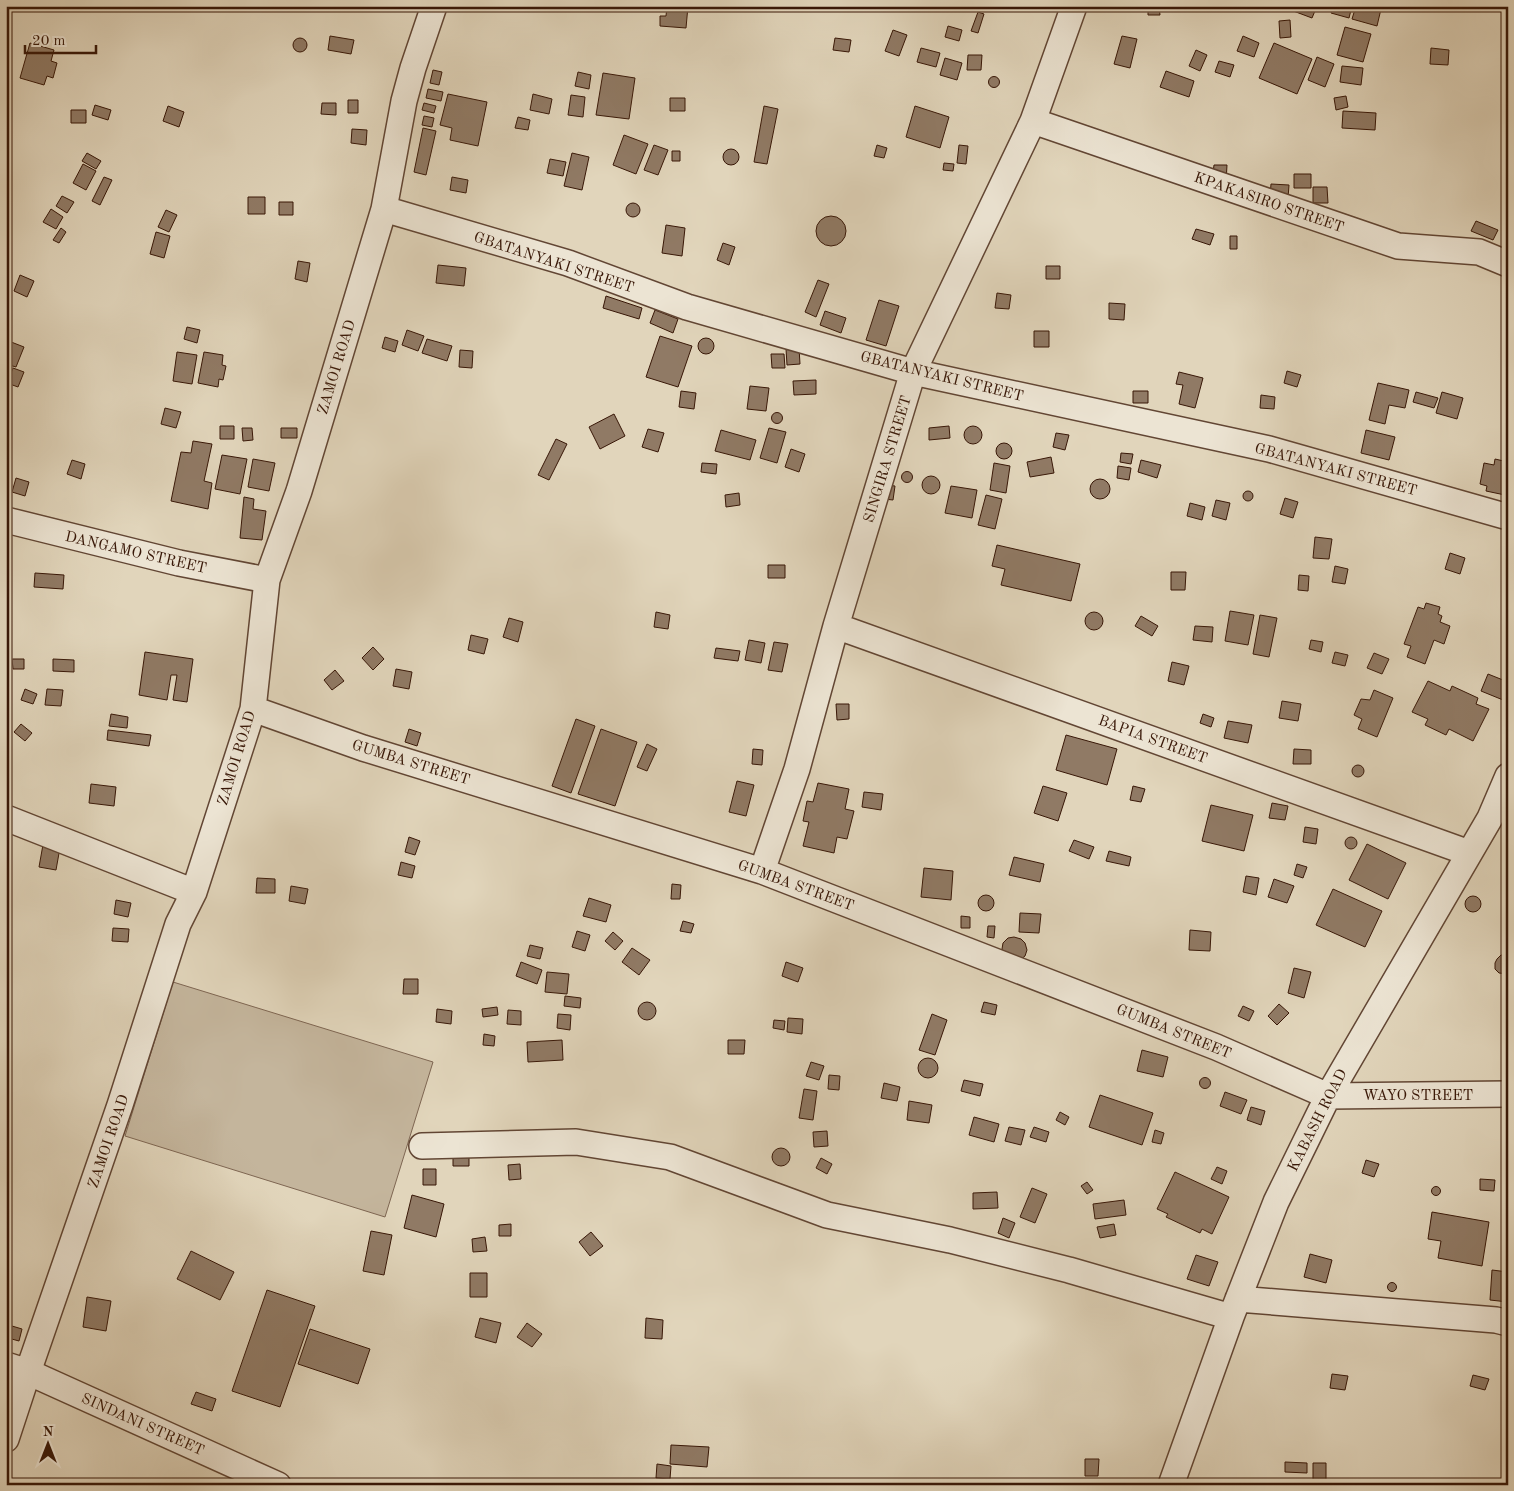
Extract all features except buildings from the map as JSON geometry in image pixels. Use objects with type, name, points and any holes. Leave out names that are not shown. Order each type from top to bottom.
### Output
[{"type":"street","name":"ZAMOI ROAD","points":[[6,1439],[17,1369],[120,1106],[178,924],[194,892],[253,709],[267,580],[298,492],[384,209],[404,101],[434,6]]},
{"type":"street","name":"SINGIRA STREET","points":[[762,871],[797,770],[836,626],[914,372],[1033,121],[1074,6]]},
{"type":"street","name":"KPAKASIRO STREET","points":[[1033,121],[1398,246],[1479,252],[1508,264]]},
{"type":"street","name":"GBATANYAKI STREET","points":[[384,209],[568,263],[687,307],[914,372],[1269,449],[1508,517]]},
{"type":"street","name":"DANGAMO STREET","points":[[6,520],[179,563],[267,580]]},
{"type":"street","name":"BAPIA STREET","points":[[836,626],[1470,853]]},
{"type":"street","name":"GUMBA STREET","points":[[253,709],[364,748],[762,871],[1207,1044],[1328,1096]]},
{"type":"street","name":"KABASH ROAD","points":[[1170,1485],[1234,1308],[1276,1202],[1328,1096],[1490,818],[1508,776]]},
{"type":"street","points":[[6,818],[194,892]]},
{"type":"street","name":"WAYO STREET","points":[[1328,1096],[1508,1094]]},
{"type":"street","points":[[422,1146],[576,1142],[670,1158],[827,1216],[959,1242],[1068,1270],[1234,1308],[1508,1322]]},
{"type":"street","name":"SINDANI STREET","points":[[17,1369],[278,1485]]},
{"type":"shaded area","points":[[173,982],[433,1062],[385,1217],[125,1136]]}]
